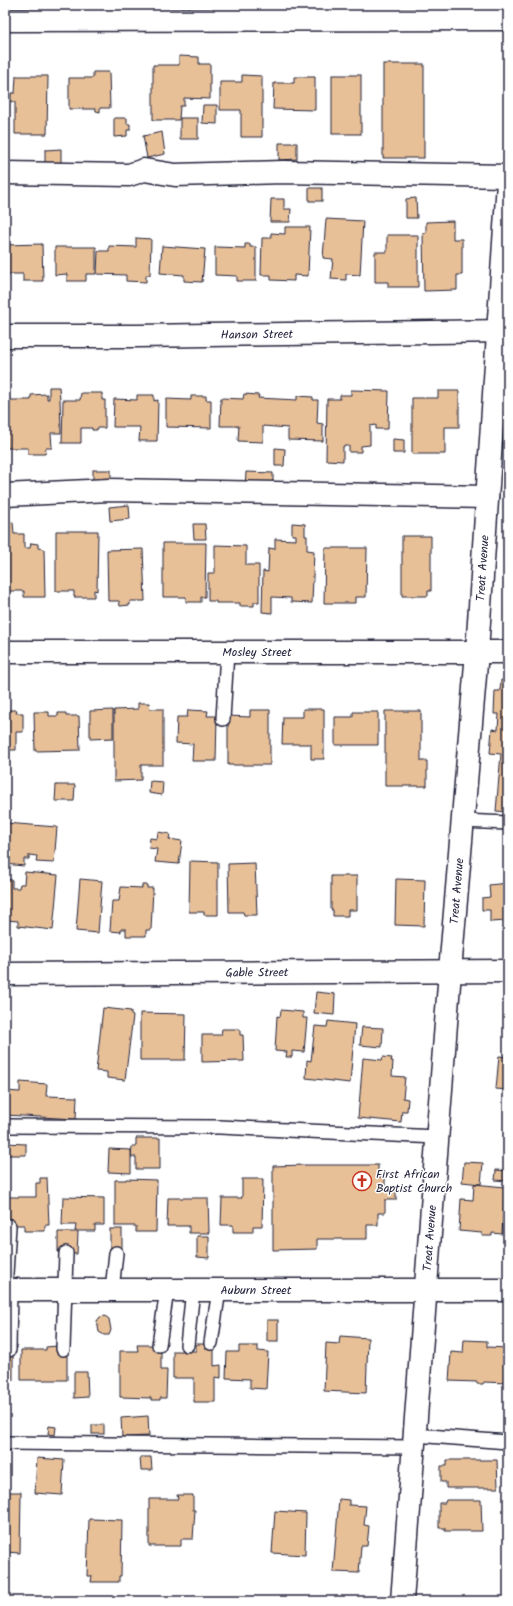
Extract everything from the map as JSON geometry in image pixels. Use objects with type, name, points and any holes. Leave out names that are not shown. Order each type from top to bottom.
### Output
[{"type":"street","points":[[5,20],[508,19]]},
{"type":"street","points":[[5,173],[129,175],[144,170],[175,175],[283,172],[508,176]]},
{"type":"street","name":"Treat Avenue","points":[[402,1601],[450,971],[477,652],[487,497],[503,331],[508,182]]},
{"type":"street","name":"Hanson Street","points":[[5,336],[137,336],[503,331]]},
{"type":"street","points":[[5,495],[109,490],[487,497]]},
{"type":"street","name":"Mosley Street","points":[[5,652],[508,652]]},
{"type":"street","name":"Gable Street","points":[[5,974],[508,971]]},
{"type":"street","name":"Auburn Street","points":[[7,1290],[508,1290]]},
{"type":"lane","points":[[223,719],[227,652]]},
{"type":"lane","points":[[462,822],[508,823]]},
{"type":"lane","points":[[5,1126],[220,1128],[437,1137]]},
{"type":"lane","points":[[9,1226],[7,1290],[9,1350]]},
{"type":"lane","points":[[63,1348],[66,1253]]},
{"type":"lane","points":[[112,1290],[116,1253]]},
{"type":"lane","points":[[159,1345],[167,1290]]},
{"type":"lane","points":[[187,1345],[193,1290]]},
{"type":"lane","points":[[211,1343],[219,1290]]},
{"type":"lane","points":[[5,1443],[508,1442]]},
{"type":"building","points":[[179,56],[199,57],[199,64],[210,64],[210,99],[184,98],[184,106],[180,106],[179,120],[153,120],[153,65],[179,65]]},
{"type":"building","points":[[383,64],[424,64],[424,158],[383,158]]},
{"type":"building","points":[[93,72],[109,72],[110,108],[100,108],[100,112],[96,111],[96,109],[69,109],[69,78],[93,78]]},
{"type":"building","points":[[242,75],[262,76],[262,137],[241,137],[241,110],[220,110],[220,82],[242,82]]},
{"type":"building","points":[[332,75],[361,75],[361,134],[332,134]]},
{"type":"building","points":[[16,76],[48,76],[47,134],[15,134],[15,102],[11,102],[11,93],[15,93]]},
{"type":"building","points":[[294,77],[315,77],[315,110],[273,109],[274,83],[294,83]]},
{"type":"building","points":[[203,105],[217,105],[217,124],[202,123]]},
{"type":"building","points":[[114,118],[127,118],[127,124],[130,124],[130,130],[127,130],[127,136],[114,137]]},
{"type":"building","points":[[180,118],[198,118],[198,139],[180,139]]},
{"type":"building","points":[[162,132],[165,154],[147,158],[143,136]]},
{"type":"building","points":[[279,143],[297,143],[297,159],[279,160]]},
{"type":"building","points":[[61,149],[61,163],[45,163],[45,150]]},
{"type":"building","points":[[309,188],[322,188],[322,201],[309,201]]},
{"type":"building","points":[[416,198],[417,218],[406,218],[406,199]]},
{"type":"building","points":[[271,199],[284,199],[284,209],[291,209],[290,222],[270,222]]},
{"type":"building","points":[[326,219],[363,221],[360,275],[346,274],[346,280],[331,279],[333,259],[323,258]]},
{"type":"building","points":[[453,221],[453,239],[462,239],[462,275],[457,275],[457,290],[424,291],[423,233],[426,233],[426,222]]},
{"type":"building","points":[[285,227],[310,227],[308,276],[294,275],[294,281],[271,280],[271,275],[261,275],[262,238],[271,238],[271,233],[285,234]]},
{"type":"building","points":[[387,235],[418,235],[418,287],[388,287],[388,282],[375,282],[375,252],[387,252]]},
{"type":"building","points":[[136,238],[151,239],[150,275],[146,275],[146,282],[126,281],[126,275],[97,274],[98,251],[109,251],[109,246],[136,247]]},
{"type":"building","points":[[42,244],[43,281],[23,281],[23,274],[5,274],[5,245]]},
{"type":"building","points":[[245,244],[250,244],[250,247],[256,247],[256,281],[237,281],[237,276],[215,275],[215,247],[245,248]]},
{"type":"building","points":[[162,246],[205,249],[202,282],[184,281],[184,275],[160,273]]},
{"type":"building","points":[[55,247],[96,247],[96,274],[86,274],[86,281],[67,281],[67,274],[55,275]]},
{"type":"building","points":[[49,387],[59,387],[60,399],[61,433],[51,433],[52,448],[46,448],[45,454],[28,454],[28,448],[7,448],[6,400],[31,400],[31,395],[47,394],[47,399],[49,399]]},
{"type":"building","points":[[351,390],[389,391],[388,429],[376,429],[376,425],[370,426],[370,445],[361,446],[361,452],[349,452],[349,446],[343,446],[343,461],[326,460],[327,399],[340,399],[340,395],[351,395]]},
{"type":"building","points":[[438,391],[459,391],[459,427],[445,427],[445,454],[412,454],[412,398],[438,398]]},
{"type":"building","points":[[81,393],[102,393],[102,400],[105,400],[105,428],[97,428],[97,430],[92,430],[92,428],[81,428],[81,443],[62,443],[63,400],[80,400]]},
{"type":"building","points":[[244,394],[259,395],[258,398],[297,400],[297,396],[313,397],[313,400],[318,400],[317,423],[323,424],[323,441],[288,440],[288,428],[263,426],[263,442],[238,441],[239,426],[220,426],[221,398],[243,399]]},
{"type":"building","points":[[137,395],[154,395],[154,401],[158,400],[157,441],[139,441],[140,427],[113,427],[114,399],[137,400]]},
{"type":"building","points":[[191,396],[206,396],[206,400],[211,400],[211,428],[166,427],[166,399],[191,400]]},
{"type":"building","points":[[393,439],[404,440],[404,453],[393,453]]},
{"type":"building","points":[[275,448],[285,449],[284,466],[275,466]]},
{"type":"building","points":[[93,470],[111,470],[111,480],[93,480]]},
{"type":"building","points":[[246,472],[273,473],[273,487],[245,487]]},
{"type":"building","points":[[129,505],[130,519],[110,521],[109,507]]},
{"type":"building","points":[[13,522],[14,534],[24,534],[24,548],[30,548],[31,543],[38,544],[38,548],[44,549],[45,597],[24,597],[24,591],[5,591],[5,523]]},
{"type":"building","points":[[292,523],[305,524],[307,550],[314,551],[312,603],[291,602],[291,598],[272,597],[272,613],[262,612],[263,571],[268,572],[269,548],[275,549],[275,539],[296,540],[296,535],[292,535]]},
{"type":"building","points":[[193,524],[205,524],[206,539],[194,539]]},
{"type":"building","points":[[56,531],[98,531],[97,591],[94,590],[94,597],[74,597],[74,591],[56,591]]},
{"type":"building","points":[[402,536],[431,536],[431,591],[428,591],[428,596],[402,596]]},
{"type":"building","points":[[163,543],[206,543],[205,597],[201,597],[201,602],[186,602],[186,597],[163,597]]},
{"type":"building","points":[[215,545],[246,546],[246,565],[259,565],[259,602],[254,602],[254,606],[240,606],[240,603],[216,603],[216,601],[208,601],[208,573],[215,573]]},
{"type":"building","points":[[325,548],[367,548],[366,597],[355,597],[355,603],[324,603]]},
{"type":"building","points":[[143,549],[145,601],[130,601],[130,605],[120,606],[119,601],[108,601],[107,550]]},
{"type":"building","points":[[508,591],[508,614],[506,614],[506,592]]},
{"type":"building","points":[[501,680],[508,681],[508,812],[496,811],[501,754],[490,753],[492,729],[498,730],[499,714],[494,714],[495,691],[500,691]]},
{"type":"building","points":[[138,703],[149,703],[150,709],[163,709],[163,765],[141,765],[141,780],[114,781],[114,710],[138,709]]},
{"type":"building","points":[[303,709],[324,709],[324,759],[311,759],[311,744],[282,744],[283,717],[303,717]]},
{"type":"building","points":[[5,710],[17,710],[16,713],[23,713],[23,732],[16,732],[16,750],[5,750]]},
{"type":"building","points":[[113,710],[113,738],[90,739],[90,711]]},
{"type":"building","points":[[188,710],[208,711],[207,716],[217,716],[216,761],[192,761],[193,744],[176,743],[177,717],[187,717]]},
{"type":"building","points":[[250,710],[270,710],[270,765],[228,765],[228,716],[250,717]]},
{"type":"building","points":[[385,711],[421,711],[421,761],[427,761],[427,786],[385,786]]},
{"type":"building","points":[[34,712],[49,712],[49,716],[58,716],[58,713],[66,713],[66,716],[79,716],[80,750],[35,751]]},
{"type":"building","points":[[353,712],[378,712],[378,745],[335,745],[335,717],[353,717]]},
{"type":"building","points":[[150,781],[163,782],[162,795],[149,793]]},
{"type":"building","points":[[56,785],[75,785],[74,801],[55,801]]},
{"type":"building","points":[[5,823],[57,827],[54,863],[36,862],[37,856],[29,855],[29,859],[24,859],[24,866],[5,864]]},
{"type":"building","points":[[158,832],[170,834],[169,839],[182,841],[179,864],[155,862],[157,849],[149,848],[150,838],[157,839]]},
{"type":"building","points":[[190,861],[218,862],[218,915],[204,915],[204,912],[189,912]]},
{"type":"building","points":[[255,863],[257,915],[244,915],[243,912],[229,912],[228,864]]},
{"type":"building","points":[[25,872],[58,875],[53,930],[18,926],[18,921],[6,920],[5,931],[5,879],[12,880],[12,888],[19,888],[20,884],[24,884]]},
{"type":"building","points":[[331,876],[357,876],[357,910],[348,910],[348,916],[333,916],[333,910],[331,910]]},
{"type":"building","points":[[80,879],[102,881],[98,933],[76,931]]},
{"type":"building","points":[[396,879],[425,880],[424,926],[395,925]]},
{"type":"building","points":[[508,883],[508,921],[490,922],[490,910],[482,910],[482,898],[490,897],[489,885]]},
{"type":"building","points":[[142,885],[147,885],[147,888],[153,888],[151,930],[146,930],[146,936],[126,936],[126,929],[121,929],[121,932],[110,931],[112,901],[119,901],[121,887],[142,888]]},
{"type":"building","points":[[316,992],[335,994],[334,1015],[314,1013]]},
{"type":"building","points":[[103,1008],[131,1011],[131,1015],[133,1016],[125,1080],[107,1078],[107,1072],[96,1071]]},
{"type":"building","points":[[281,1010],[303,1012],[303,1018],[307,1018],[304,1052],[292,1051],[292,1057],[286,1057],[287,1052],[275,1051],[277,1016],[280,1017]]},
{"type":"building","points":[[140,1013],[186,1014],[185,1060],[140,1060]]},
{"type":"building","points":[[328,1021],[355,1024],[350,1083],[306,1078],[307,1060],[311,1061],[315,1026],[327,1027]]},
{"type":"building","points":[[362,1027],[383,1028],[382,1047],[360,1045]]},
{"type":"building","points":[[222,1029],[240,1029],[240,1035],[243,1035],[244,1061],[202,1062],[202,1035],[221,1035]]},
{"type":"building","points":[[499,1056],[508,1057],[508,1090],[496,1089]]},
{"type":"building","points":[[383,1057],[392,1058],[392,1076],[405,1077],[403,1098],[408,1099],[407,1111],[402,1111],[401,1122],[358,1118],[363,1058],[382,1060]]},
{"type":"building","points":[[20,1082],[47,1084],[46,1096],[77,1097],[76,1119],[5,1115],[5,1091],[20,1092]]},
{"type":"building","points":[[136,1138],[160,1138],[160,1169],[136,1169],[136,1157],[131,1157],[132,1146],[136,1146]]},
{"type":"building","points":[[5,1143],[26,1144],[26,1155],[5,1155]]},
{"type":"building","points":[[109,1149],[131,1150],[131,1173],[108,1172]]},
{"type":"building","points":[[464,1162],[483,1163],[481,1184],[462,1182]]},
{"type":"building","points":[[378,1165],[378,1177],[385,1177],[385,1188],[396,1188],[396,1200],[385,1200],[385,1213],[378,1213],[378,1225],[367,1225],[367,1239],[317,1239],[317,1249],[273,1250],[273,1166]]},
{"type":"building","points":[[496,1170],[508,1171],[508,1181],[495,1180]]},
{"type":"building","points":[[40,1178],[47,1178],[49,1225],[45,1225],[45,1231],[24,1231],[24,1225],[8,1225],[7,1197],[36,1197],[36,1183],[40,1183]]},
{"type":"building","points":[[242,1179],[263,1179],[262,1226],[253,1226],[253,1232],[233,1232],[233,1225],[221,1225],[222,1198],[242,1198]]},
{"type":"building","points":[[115,1180],[157,1180],[156,1232],[136,1232],[136,1226],[115,1226]]},
{"type":"building","points":[[474,1184],[505,1187],[502,1234],[492,1233],[492,1236],[482,1236],[482,1233],[459,1231],[461,1199],[473,1200]]},
{"type":"building","points":[[63,1197],[104,1198],[104,1225],[95,1225],[95,1231],[75,1231],[76,1225],[62,1225]]},
{"type":"building","points":[[168,1198],[208,1198],[209,1233],[189,1233],[189,1226],[167,1226]]},
{"type":"building","points":[[110,1229],[122,1229],[122,1253],[110,1253]]},
{"type":"building","points":[[58,1232],[78,1232],[77,1254],[58,1253]]},
{"type":"building","points":[[197,1236],[209,1236],[209,1258],[197,1257]]},
{"type":"building","points":[[105,1316],[109,1319],[111,1330],[109,1335],[104,1335],[99,1332],[97,1321],[100,1317]]},
{"type":"building","points":[[267,1320],[278,1320],[278,1341],[267,1341]]},
{"type":"building","points":[[340,1336],[368,1338],[366,1393],[324,1391],[326,1343],[339,1344]]},
{"type":"building","points":[[464,1340],[487,1341],[487,1347],[508,1348],[508,1383],[484,1382],[483,1384],[477,1384],[477,1382],[449,1381],[451,1352],[463,1353]]},
{"type":"building","points":[[196,1344],[214,1344],[214,1366],[221,1365],[221,1378],[215,1377],[215,1402],[194,1402],[194,1378],[173,1378],[173,1351],[196,1351]]},
{"type":"building","points":[[137,1345],[161,1345],[161,1370],[167,1370],[166,1398],[151,1400],[151,1398],[120,1397],[120,1351],[138,1351]]},
{"type":"building","points":[[57,1346],[57,1351],[67,1351],[67,1380],[21,1380],[21,1350],[46,1350],[46,1347]]},
{"type":"building","points":[[239,1346],[258,1346],[258,1351],[268,1352],[266,1389],[250,1388],[250,1379],[226,1378],[227,1352],[239,1352]]},
{"type":"building","points":[[5,1350],[13,1350],[13,1380],[5,1380]]},
{"type":"building","points":[[74,1372],[87,1372],[88,1397],[74,1398]]},
{"type":"building","points":[[148,1416],[149,1436],[122,1437],[121,1418]]},
{"type":"building","points":[[92,1425],[104,1425],[104,1434],[92,1434]]},
{"type":"building","points":[[49,1426],[56,1427],[55,1435],[48,1434]]},
{"type":"building","points":[[140,1457],[151,1457],[152,1470],[141,1470]]},
{"type":"building","points":[[37,1458],[64,1460],[62,1495],[35,1493]]},
{"type":"building","points":[[447,1460],[497,1460],[498,1488],[446,1488],[446,1482],[441,1482],[441,1466],[447,1466]]},
{"type":"building","points":[[5,1492],[21,1492],[20,1553],[5,1552]]},
{"type":"building","points":[[177,1495],[193,1495],[193,1510],[195,1510],[193,1539],[181,1539],[181,1546],[149,1546],[149,1499],[178,1499]]},
{"type":"building","points":[[339,1499],[349,1500],[349,1505],[366,1506],[364,1525],[369,1526],[367,1546],[361,1546],[359,1573],[333,1572]]},
{"type":"building","points":[[446,1500],[481,1500],[482,1531],[445,1531],[445,1528],[439,1528],[439,1503],[445,1503]]},
{"type":"building","points":[[275,1511],[306,1513],[305,1555],[272,1553]]},
{"type":"building","points":[[89,1519],[122,1520],[121,1576],[119,1576],[119,1582],[91,1582],[92,1576],[87,1576]]},
{"type":"place","name":"First African Baptist Church","points":[[362,1181]]}]
